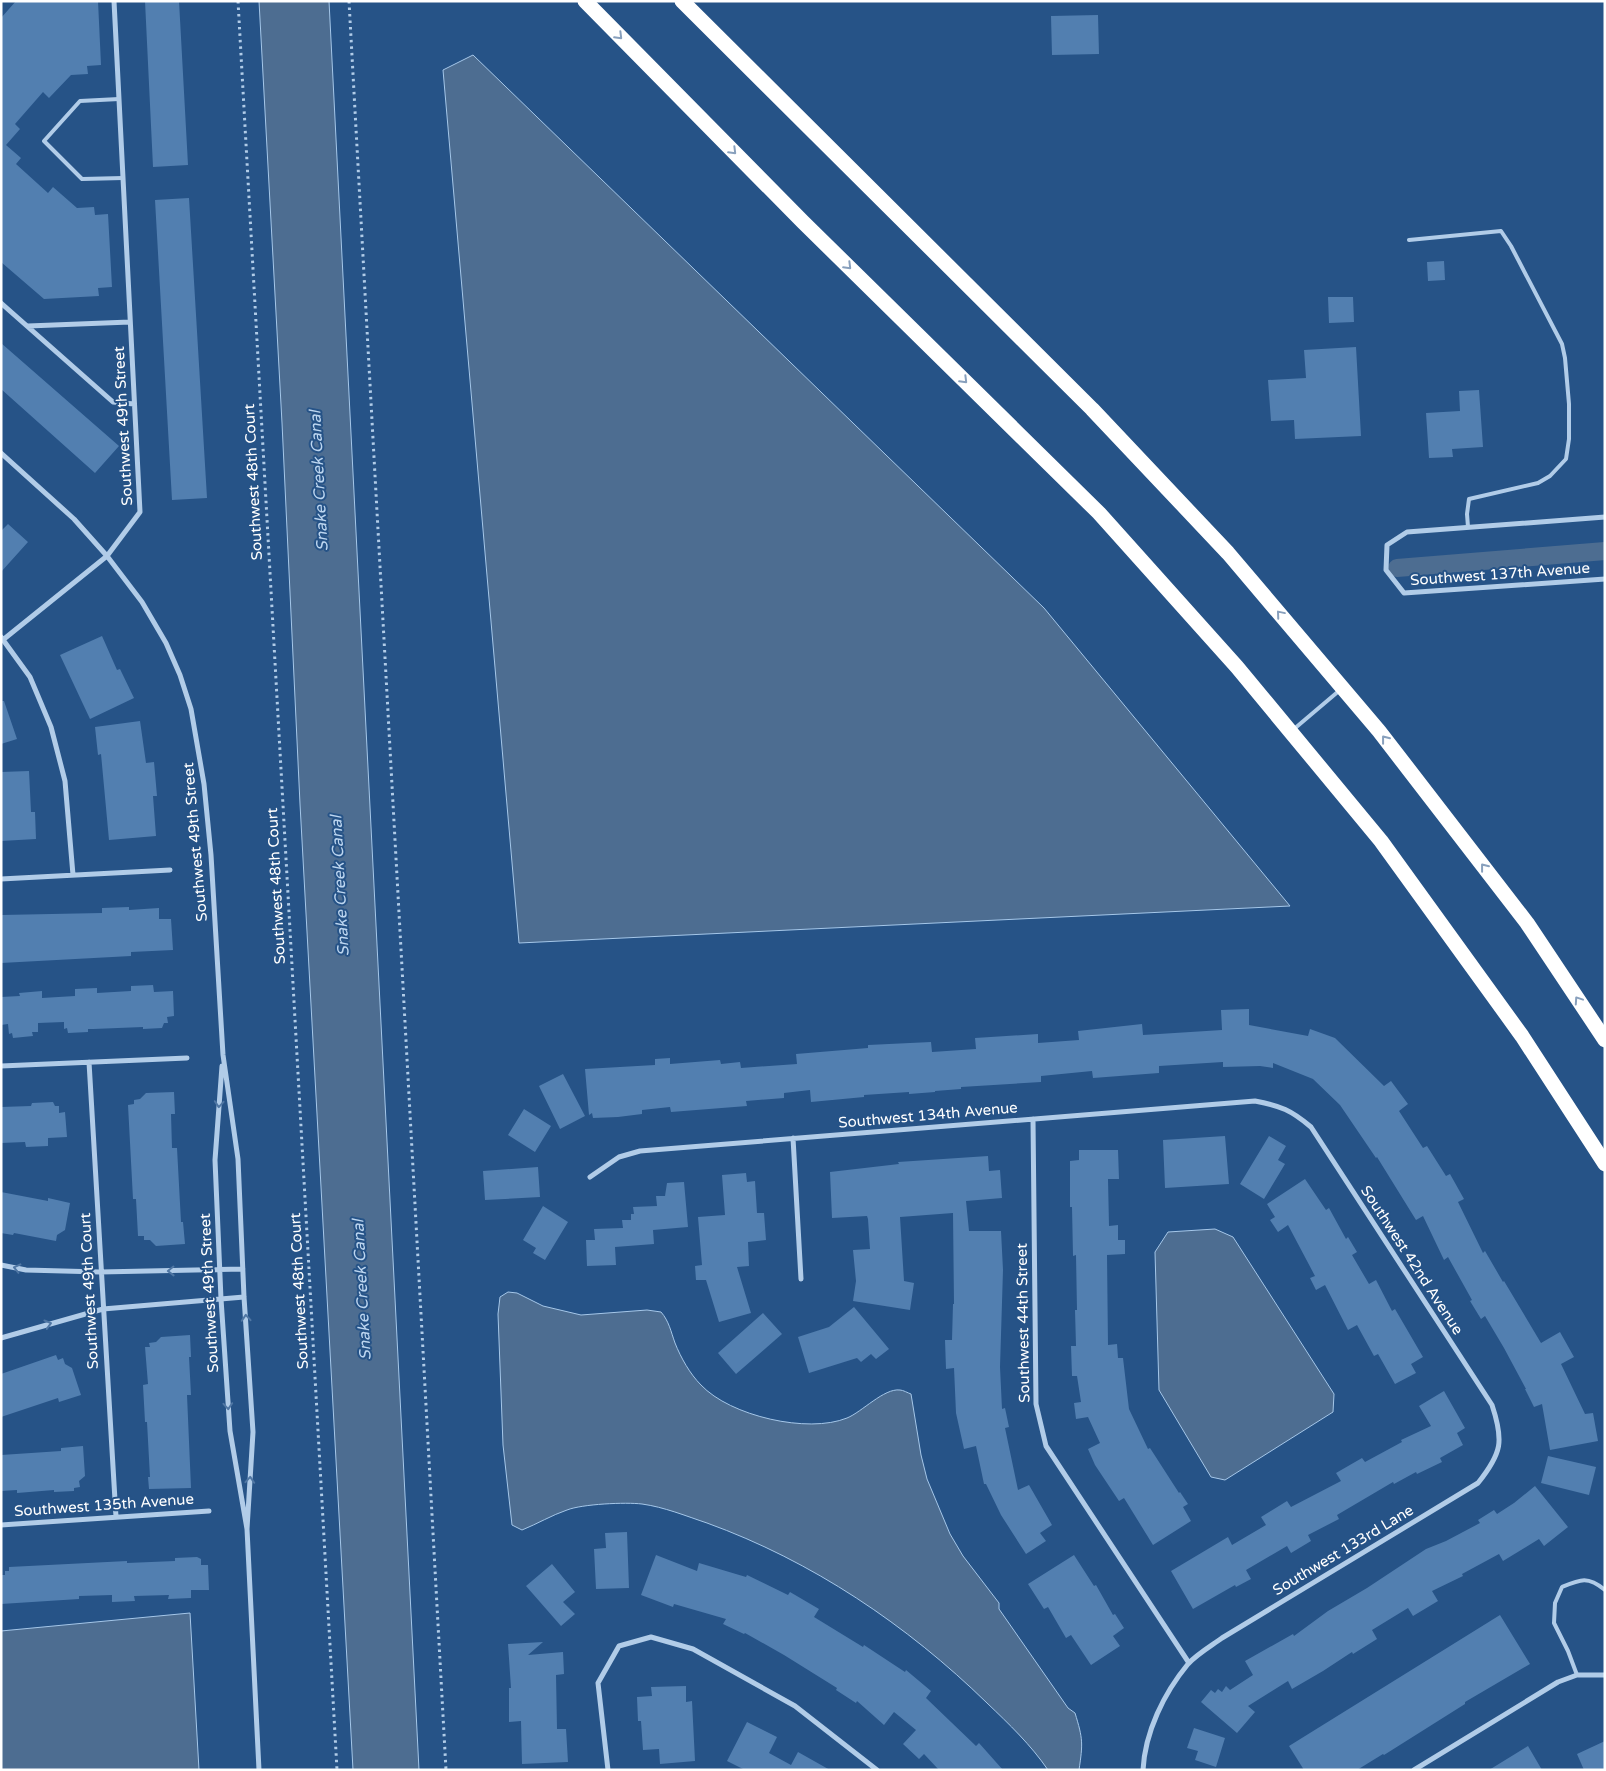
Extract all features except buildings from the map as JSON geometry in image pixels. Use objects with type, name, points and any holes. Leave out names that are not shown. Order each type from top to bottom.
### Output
[{"type":"highway","points":[[585,1],[803,222],[1099,513],[1236,667],[1381,841],[1522,1036],[1605,1164]]},
{"type":"highway","points":[[682,1],[1092,408],[1228,553],[1379,731],[1527,923],[1605,1040]]},
{"type":"street","name":"Southwest 49th Street","points":[[114,1],[140,512],[107,556],[142,602],[166,643],[180,675],[190,709],[204,784],[211,855],[223,1055],[238,1159],[244,1297],[253,1432],[247,1529],[259,1770]]},
{"type":"street","points":[[1,303],[113,402],[134,404]]},
{"type":"street","points":[[27,326],[130,322]]},
{"type":"street","points":[[1,453],[74,519],[107,556],[3,638],[30,677],[51,727],[65,781],[73,875]]},
{"type":"street","name":"Southwest 137th Avenue","points":[[1605,517],[1407,532],[1387,545],[1386,570],[1404,593],[1605,579]]},
{"type":"street","points":[[1,880],[170,870]]},
{"type":"street","name":"Southwest 49th Street","points":[[223,1055],[215,1160],[220,1270],[230,1431],[247,1529]]},
{"type":"street","points":[[1,1066],[187,1058]]},
{"type":"street","name":"Southwest 49th Court","points":[[89,1062],[116,1517]]},
{"type":"street","name":"Southwest 134th Avenue","points":[[590,1177],[619,1157],[640,1151],[1255,1101],[1274,1105]]},
{"type":"street","name":"Southwest 42nd Avenue","points":[[1274,1105],[1295,1114],[1311,1128],[1402,1266],[1492,1405],[1499,1428],[1498,1450]]},
{"type":"street","name":"Southwest 44th Street","points":[[1033,1119],[1036,1404],[1046,1446],[1189,1663]]},
{"type":"street","points":[[793,1138],[801,1280]]},
{"type":"street","points":[[1,1265],[26,1270],[100,1272],[243,1268]]},
{"type":"street","points":[[1,1338],[103,1309],[244,1297]]},
{"type":"street","name":"Southwest 133rd Lane","points":[[1142,1770],[1154,1719],[1172,1685],[1189,1663],[1222,1638],[1478,1483],[1491,1467],[1498,1450]]},
{"type":"street","name":"Southwest 135th Avenue","points":[[1,1525],[208,1511]]},
{"type":"street","points":[[608,1770],[598,1683],[619,1646],[651,1637],[693,1649],[795,1706],[878,1770]]},
{"type":"street","points":[[1414,1770],[1558,1682],[1577,1675],[1602,1675]]},
{"type":"lane","points":[[119,99],[80,101],[44,141],[82,179],[123,178]]},
{"type":"lane","points":[[1409,240],[1501,231],[1511,246],[1562,344],[1565,358],[1569,439],[1566,459],[1550,476],[1538,482],[1469,499],[1468,527]]},
{"type":"lane","points":[[1291,732],[1342,688]]},
{"type":"lane","points":[[1577,1675],[1554,1623],[1555,1603],[1562,1587],[1578,1580],[1595,1582],[1605,1590]]},
{"type":"path","name":"Southwest 48th Court","points":[[238,1],[337,1770]]},
{"type":"path","points":[[349,1],[446,1770]]},
{"type":"water","name":"Snake Creek Canal","points":[[259,1],[329,1],[419,1770],[353,1770],[300,804]]},
{"type":"water","points":[[473,55],[1044,608],[1290,906],[519,943],[443,70]]},
{"type":"water","points":[[1215,1229],[1233,1237],[1334,1394],[1333,1412],[1225,1480],[1211,1477],[1159,1390],[1155,1252],[1168,1232]]},
{"type":"water","points":[[508,1292],[517,1293],[543,1306],[581,1315],[647,1310],[661,1312],[668,1323],[683,1360],[701,1385],[714,1396],[731,1405],[770,1419],[791,1423],[812,1424],[831,1422],[853,1415],[880,1396],[894,1390],[911,1394],[927,1479],[950,1534],[963,1556],[999,1603],[999,1609],[1068,1708],[1075,1713],[1082,1741],[1079,1770],[1048,1770],[1027,1743],[1003,1719],[956,1674],[924,1647],[891,1622],[821,1576],[746,1538],[675,1512],[635,1503],[604,1504],[574,1508],[522,1530],[512,1525],[503,1445],[498,1314],[500,1297]]},
{"type":"water","points":[[190,1613],[199,1770],[1,1770],[1,1631]]},
{"type":"waterway","points":[[1397,568],[1605,551]]}]
